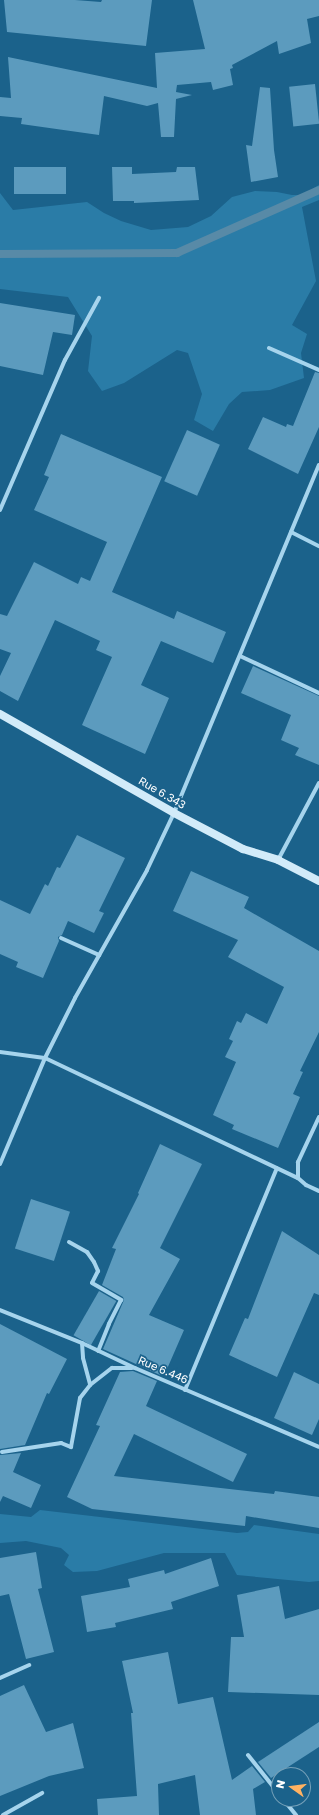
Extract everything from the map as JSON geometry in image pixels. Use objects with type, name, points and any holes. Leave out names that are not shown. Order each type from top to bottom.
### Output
[{"type":"street","points":[[0,510],[65,360],[99,298]]},
{"type":"street","points":[[269,348],[319,370]]},
{"type":"street","points":[[0,1164],[45,1058],[99,955],[147,870],[174,813],[318,468]]},
{"type":"street","points":[[291,532],[319,546]]},
{"type":"street","points":[[240,656],[319,693]]},
{"type":"street","name":"Rue 6.343","points":[[0,714],[174,813],[243,848],[278,860],[319,881]]},
{"type":"street","points":[[278,860],[319,783]]},
{"type":"street","points":[[61,938],[99,955]]},
{"type":"street","points":[[0,1052],[45,1058],[298,1178],[306,1185],[319,1191]]},
{"type":"street","points":[[298,1178],[298,1162],[319,1117]]},
{"type":"street","points":[[185,1390],[277,1168]]},
{"type":"street","points":[[70,1242],[87,1252],[94,1262],[98,1271],[92,1283],[121,1300],[98,1351]]},
{"type":"street","name":"Rue 6.446","points":[[0,1310],[319,1447]]},
{"type":"street","points":[[82,1344],[83,1358],[90,1385]]},
{"type":"street","points":[[2,1452],[61,1444],[70,1447],[80,1398],[90,1385],[112,1368],[135,1368]]},
{"type":"street","points":[[0,1678],[29,1666]]},
{"type":"street","points":[[248,1755],[271,1784]]},
{"type":"street","points":[[3,1815],[42,1793]]},
{"type":"street","points":[[290,1807],[296,1815]]},
{"type":"shaded area","points":[[319,185],[319,200],[302,207],[316,281],[292,325],[307,334],[301,353],[304,378],[270,390],[242,392],[229,404],[213,431],[194,420],[202,394],[188,353],[177,350],[124,383],[102,391],[88,371],[92,336],[68,297],[0,289],[0,193],[13,210],[87,202],[104,213],[121,221],[151,230],[188,227],[211,216],[232,197],[255,191],[302,195]]},
{"type":"shaded area","points":[[40,1510],[237,1533],[248,1532],[254,1525],[319,1534],[319,1581],[309,1582],[237,1575],[225,1553],[164,1553],[97,1571],[73,1572],[64,1565],[69,1555],[61,1548],[26,1541],[0,1543],[0,1514],[31,1517]]},
{"type":"building","points":[[4,0],[75,0],[101,2],[102,0],[152,0],[146,46],[7,32]]},
{"type":"building","points":[[193,0],[319,0],[319,16],[307,19],[311,43],[279,54],[277,41],[232,65],[233,68],[230,69],[233,85],[213,90],[211,82],[177,85],[176,92],[192,95],[176,99],[174,137],[161,137],[158,103],[147,106],[104,96],[99,135],[21,124],[22,118],[0,116],[0,97],[11,98],[8,57],[157,88],[155,53],[205,49]]},
{"type":"building","points":[[315,84],[319,124],[293,126],[289,87]]},
{"type":"building","points":[[260,87],[270,88],[274,150],[278,177],[251,182],[246,145],[252,146]]},
{"type":"building","points":[[14,167],[66,167],[66,194],[14,194]]},
{"type":"building","points":[[112,167],[132,167],[132,174],[176,172],[177,167],[195,167],[199,200],[134,203],[134,201],[113,201]]},
{"type":"building","points":[[0,303],[75,315],[72,335],[53,332],[43,375],[0,366]]},
{"type":"building","points":[[315,372],[319,373],[319,427],[298,474],[248,449],[263,417],[286,427],[287,424],[293,426]]},
{"type":"building","points":[[187,430],[220,445],[197,496],[164,481]]},
{"type":"building","points":[[61,434],[162,477],[112,592],[174,619],[177,611],[226,632],[213,663],[161,641],[141,685],[169,698],[145,754],[82,725],[112,657],[96,650],[100,641],[55,620],[18,701],[0,691],[0,676],[11,653],[0,649],[0,614],[7,616],[34,562],[78,584],[81,577],[90,581],[107,542],[34,510],[49,477],[44,475]]},
{"type":"building","points":[[253,666],[319,696],[319,765],[295,755],[299,748],[281,740],[291,715],[241,693]]},
{"type":"building","points":[[77,835],[125,858],[99,911],[104,913],[94,933],[68,921],[62,935],[58,937],[59,941],[43,978],[16,967],[18,962],[0,954],[0,900],[30,914],[45,884],[48,886],[57,867],[60,868]]},
{"type":"building","points":[[191,871],[249,897],[244,908],[319,951],[319,1032],[300,1071],[303,1072],[293,1094],[300,1097],[278,1148],[232,1129],[234,1125],[213,1115],[236,1062],[225,1057],[233,1041],[229,1039],[237,1021],[241,1023],[246,1013],[267,1024],[284,987],[228,957],[238,940],[173,911]]},
{"type":"building","points":[[160,1144],[202,1164],[160,1248],[180,1259],[149,1315],[184,1330],[167,1369],[163,1368],[160,1375],[103,1349],[124,1300],[123,1297],[102,1285],[116,1249],[112,1248],[139,1194],[138,1193]]},
{"type":"building","points":[[31,1199],[70,1212],[54,1261],[15,1248]]},
{"type":"building","points":[[282,1231],[319,1255],[319,1295],[314,1293],[277,1377],[229,1355],[245,1318],[248,1319]]},
{"type":"building","points":[[99,1291],[116,1301],[91,1345],[74,1335]]},
{"type":"building","points":[[0,1324],[67,1359],[49,1394],[47,1393],[25,1445],[0,1449]]},
{"type":"building","points":[[133,1371],[157,1381],[146,1406],[247,1454],[233,1482],[134,1434],[114,1476],[274,1494],[275,1491],[319,1497],[319,1528],[246,1516],[245,1526],[92,1509],[67,1497],[100,1426],[96,1425],[120,1372]]},
{"type":"building","points":[[294,1372],[319,1384],[319,1419],[312,1435],[274,1418]]},
{"type":"building","points":[[21,1453],[13,1472],[41,1485],[31,1508],[3,1496],[0,1502],[0,1455]]},
{"type":"building","points":[[36,1552],[42,1588],[38,1589],[54,1652],[26,1659],[9,1594],[0,1596],[0,1558]]},
{"type":"building","points":[[211,1558],[219,1586],[171,1602],[173,1609],[115,1623],[116,1627],[87,1632],[81,1596],[130,1587],[128,1579],[164,1570],[165,1574]]},
{"type":"building","points":[[279,1586],[285,1619],[319,1609],[319,1695],[228,1692],[231,1637],[244,1637],[237,1595]]},
{"type":"building","points":[[168,1652],[178,1704],[213,1697],[232,1780],[252,1766],[265,1782],[253,1789],[256,1815],[200,1815],[195,1775],[158,1784],[159,1815],[98,1815],[97,1799],[137,1796],[131,1713],[133,1713],[122,1661]]},
{"type":"building","points":[[24,1685],[46,1732],[73,1723],[84,1768],[49,1776],[0,1796],[0,1696]]},
{"type":"building","points":[[319,1722],[319,1747],[288,1767],[271,1767],[271,1778],[258,1762]]},
{"type":"waterway","points":[[0,254],[177,253],[319,190]]}]
